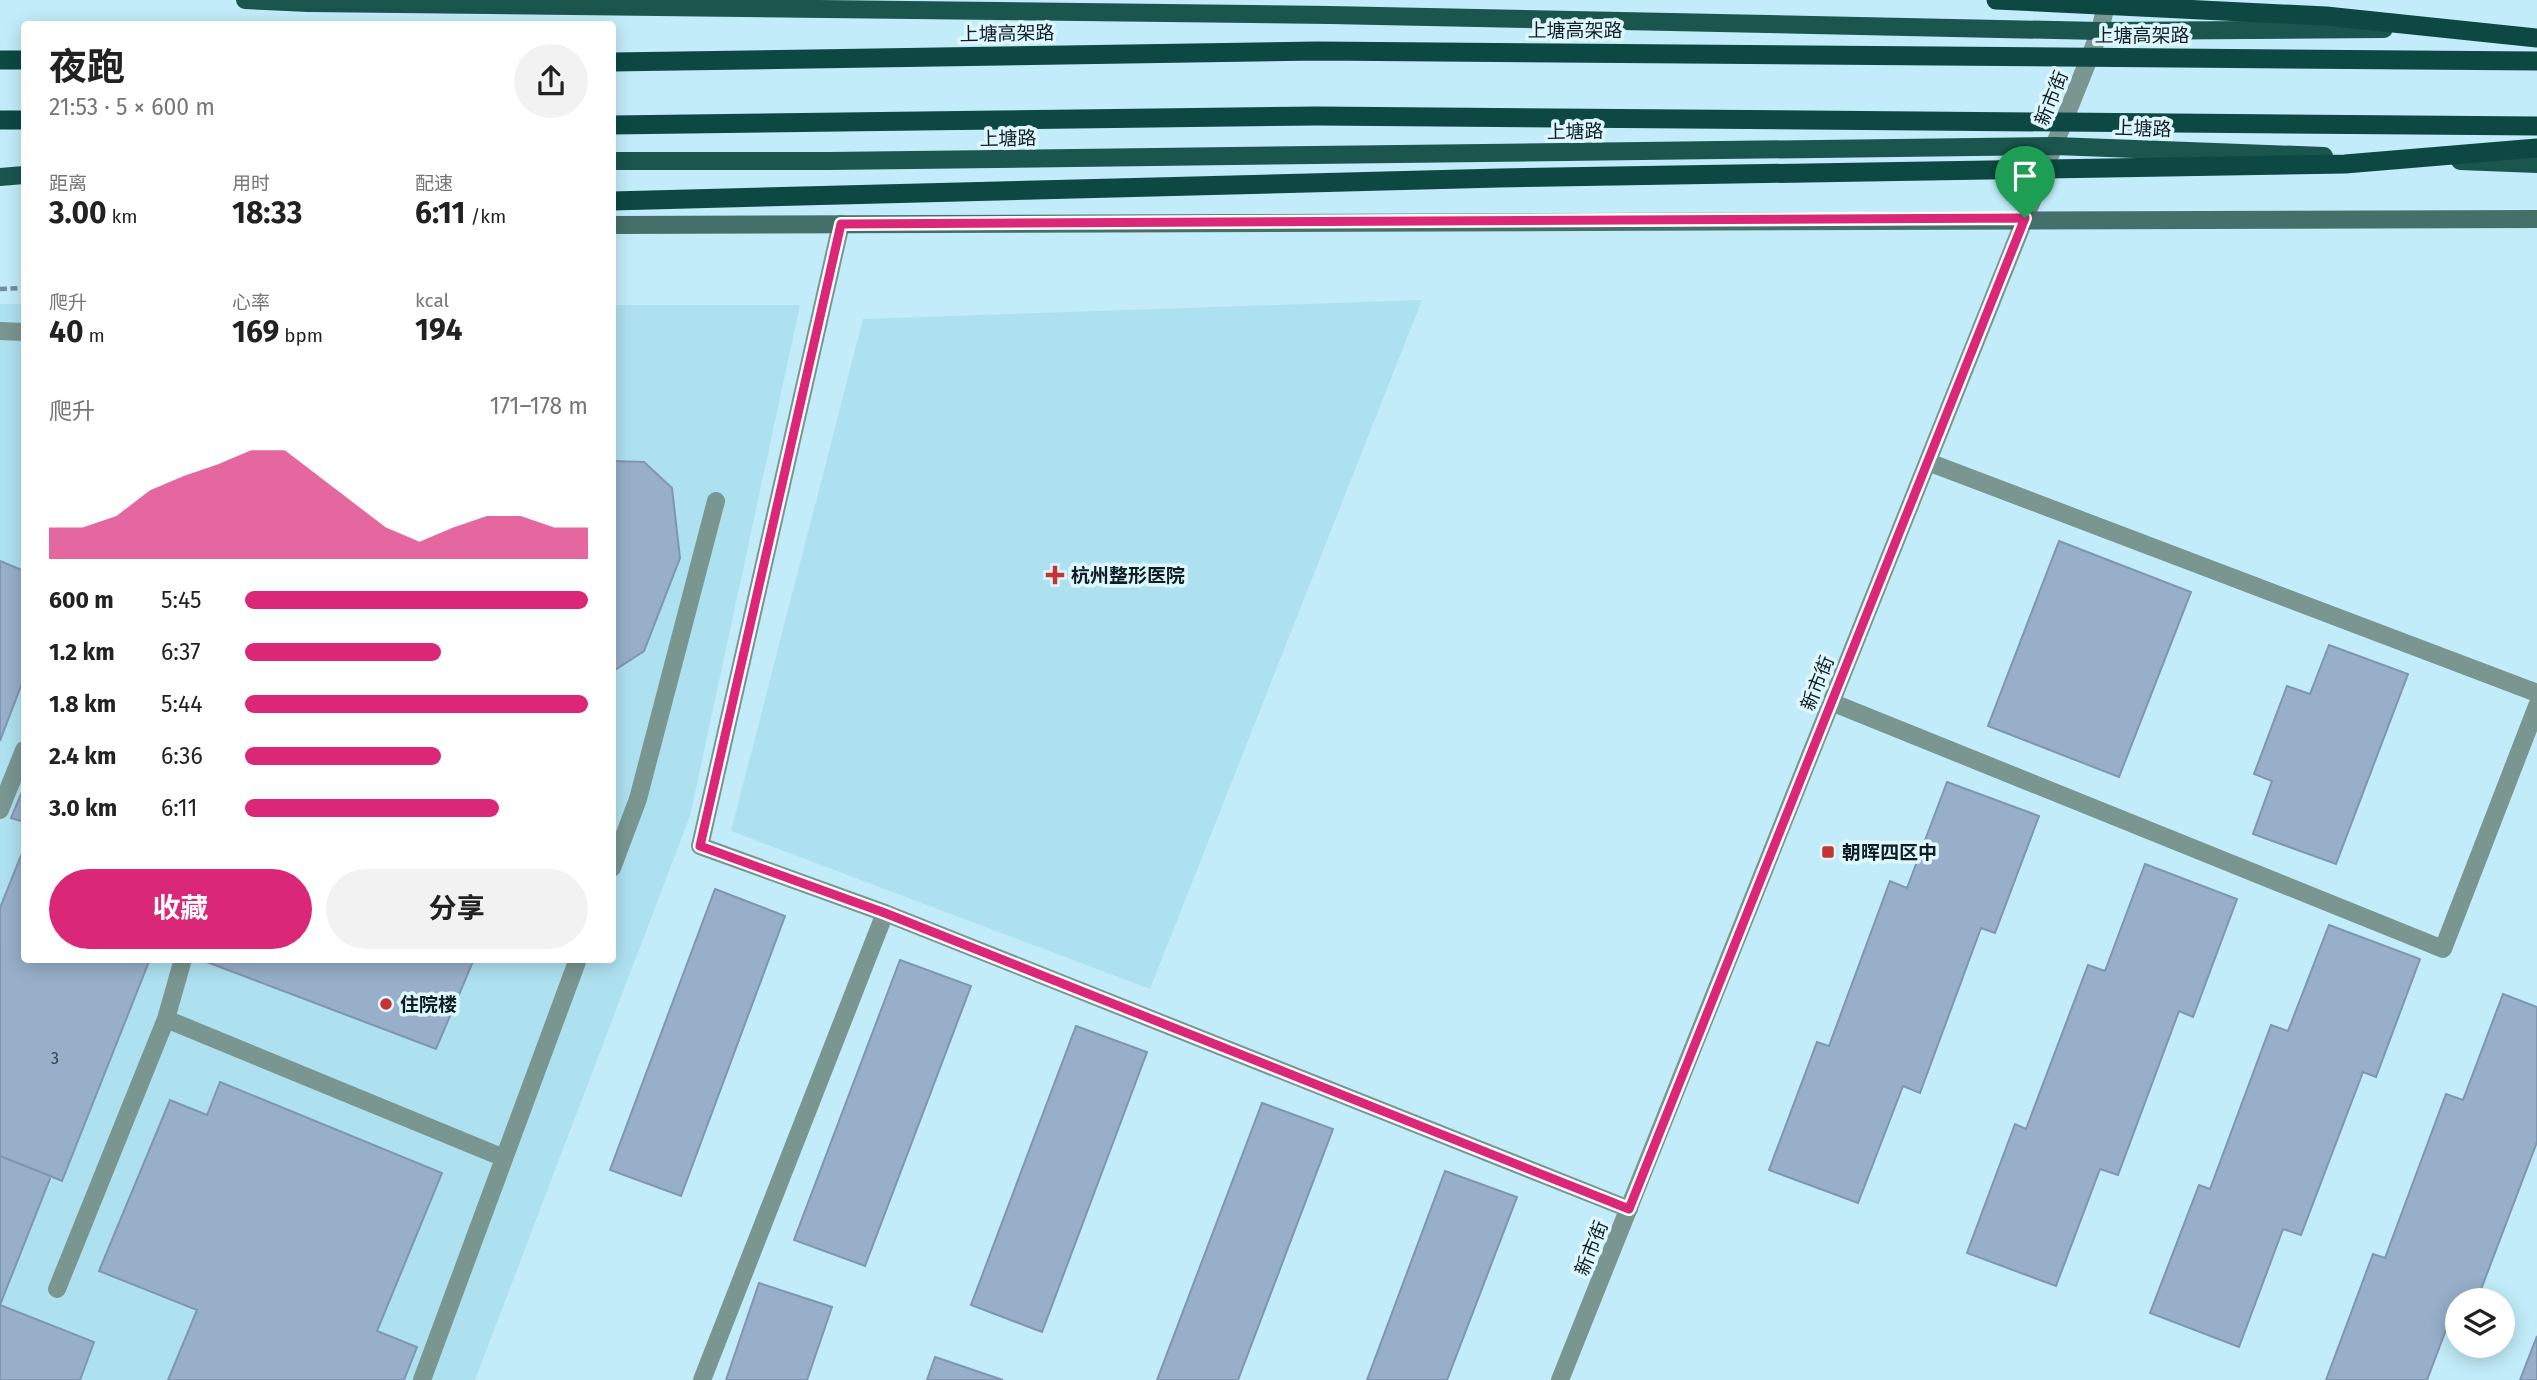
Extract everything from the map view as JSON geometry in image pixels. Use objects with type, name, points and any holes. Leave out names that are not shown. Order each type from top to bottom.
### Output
[{"type":"highway","points":[[1996,0],[2326,16],[2537,38]]},
{"type":"highway","name":"上塘高架路","points":[[616,62],[1318,51],[2537,61]]},
{"type":"highway","points":[[0,60],[21,60]]},
{"type":"highway","points":[[616,125],[1331,116],[2537,126]]},
{"type":"highway","points":[[0,120],[21,120]]},
{"type":"highway","points":[[616,201],[1513,178],[2345,164],[2537,148]]},
{"type":"main road","points":[[245,0],[308,3],[1330,15],[2100,31],[2537,29]]},
{"type":"main road","name":"上塘路","points":[[616,161],[2055,146],[2537,164]]},
{"type":"main road","points":[[0,177],[21,175]]},
{"type":"main road","points":[[616,225],[2025,218],[2537,219]]},
{"type":"street","name":"新市街","points":[[1560,1380],[2055,146],[2100,31],[2108,0]]},
{"type":"street","points":[[841,224],[700,846],[885,913],[1629,1209]]},
{"type":"street","points":[[0,331],[21,332]]},
{"type":"street","points":[[1928,462],[2537,693]]},
{"type":"street","points":[[616,857],[638,799],[716,500]]},
{"type":"street","points":[[1831,702],[2443,948],[2537,706]]},
{"type":"street","points":[[0,810],[21,758]]},
{"type":"street","points":[[702,1380],[885,913]]},
{"type":"street","points":[[57,1289],[166,1019],[182,963]]},
{"type":"street","points":[[422,1380],[577,963]]},
{"type":"street","points":[[166,1019],[504,1158]]},
{"type":"path","points":[[0,289],[21,288]]},
{"type":"shaded area","name":"杭州整形医院","points":[[1422,300],[1150,989],[731,831],[863,319]]},
{"type":"shaded area","points":[[0,304],[21,304],[21,963],[616,963],[616,305],[800,305],[690,816],[475,1380],[0,1380]]},
{"type":"building","points":[[616,461],[644,462],[672,488],[680,558],[644,651],[616,669]]},
{"type":"building","points":[[2059,541],[2191,592],[2119,777],[1988,726]]},
{"type":"building","points":[[0,561],[21,570],[21,686],[0,741]]},
{"type":"building","points":[[2329,645],[2408,674],[2336,864],[2253,834],[2272,781],[2254,774],[2287,686],[2310,694]]},
{"type":"building","points":[[1947,782],[2039,816],[1995,933],[1981,928],[1920,1093],[1903,1086],[1858,1203],[1769,1170],[1817,1042],[1829,1046],[1890,881],[1907,888]]},
{"type":"building","points":[[21,794],[21,821],[11,818]]},
{"type":"building","points":[[21,856],[21,963],[148,963],[62,1181],[0,1156],[0,908]]},
{"type":"building","points":[[2145,864],[2237,899],[2193,1017],[2179,1011],[2118,1175],[2100,1169],[2056,1286],[1967,1253],[2015,1124],[2026,1129],[2088,965],[2105,971]]},
{"type":"building","points":[[715,889],[785,916],[681,1196],[610,1170]]},
{"type":"building","points":[[2329,925],[2420,959],[2376,1077],[2363,1072],[2301,1235],[2283,1229],[2239,1347],[2150,1313],[2199,1185],[2210,1189],[2271,1025],[2288,1031]]},
{"type":"building","points":[[900,960],[971,986],[865,1266],[794,1240]]},
{"type":"building","name":"住院楼","points":[[210,963],[472,963],[436,1049]]},
{"type":"building","points":[[2503,994],[2537,1007],[2537,1142],[2482,1288],[2445,1288],[2445,1332],[2427,1380],[2326,1380],[2373,1254],[2385,1258],[2446,1094],[2463,1100]]},
{"type":"building","points":[[1076,1026],[1147,1052],[1042,1332],[971,1305]]},
{"type":"building","points":[[220,1082],[442,1173],[377,1331],[417,1347],[404,1380],[168,1380],[197,1310],[99,1271],[170,1100],[207,1115]]},
{"type":"building","points":[[1262,1103],[1333,1129],[1238,1380],[1157,1380]]},
{"type":"building","points":[[0,1156],[51,1176],[0,1305]]},
{"type":"building","points":[[1445,1171],[1517,1197],[1447,1380],[1367,1380]]},
{"type":"building","points":[[759,1283],[832,1307],[807,1380],[726,1380]]},
{"type":"building","points":[[0,1305],[94,1342],[80,1380],[0,1380]]},
{"type":"building","points":[[2537,1336],[2537,1380],[2520,1380]]},
{"type":"building","points":[[935,1357],[1003,1380],[927,1380]]},
{"type":"place","name":"杭州整形医院","points":[[1055,575]]},
{"type":"place","name":"朝晖四区中","points":[[1828,852]]},
{"type":"place","name":"住院楼","points":[[386,1004]]},
{"type":"route","points":[[2025,218],[1629,1209],[885,913],[700,846],[841,224],[2025,218]]}]
